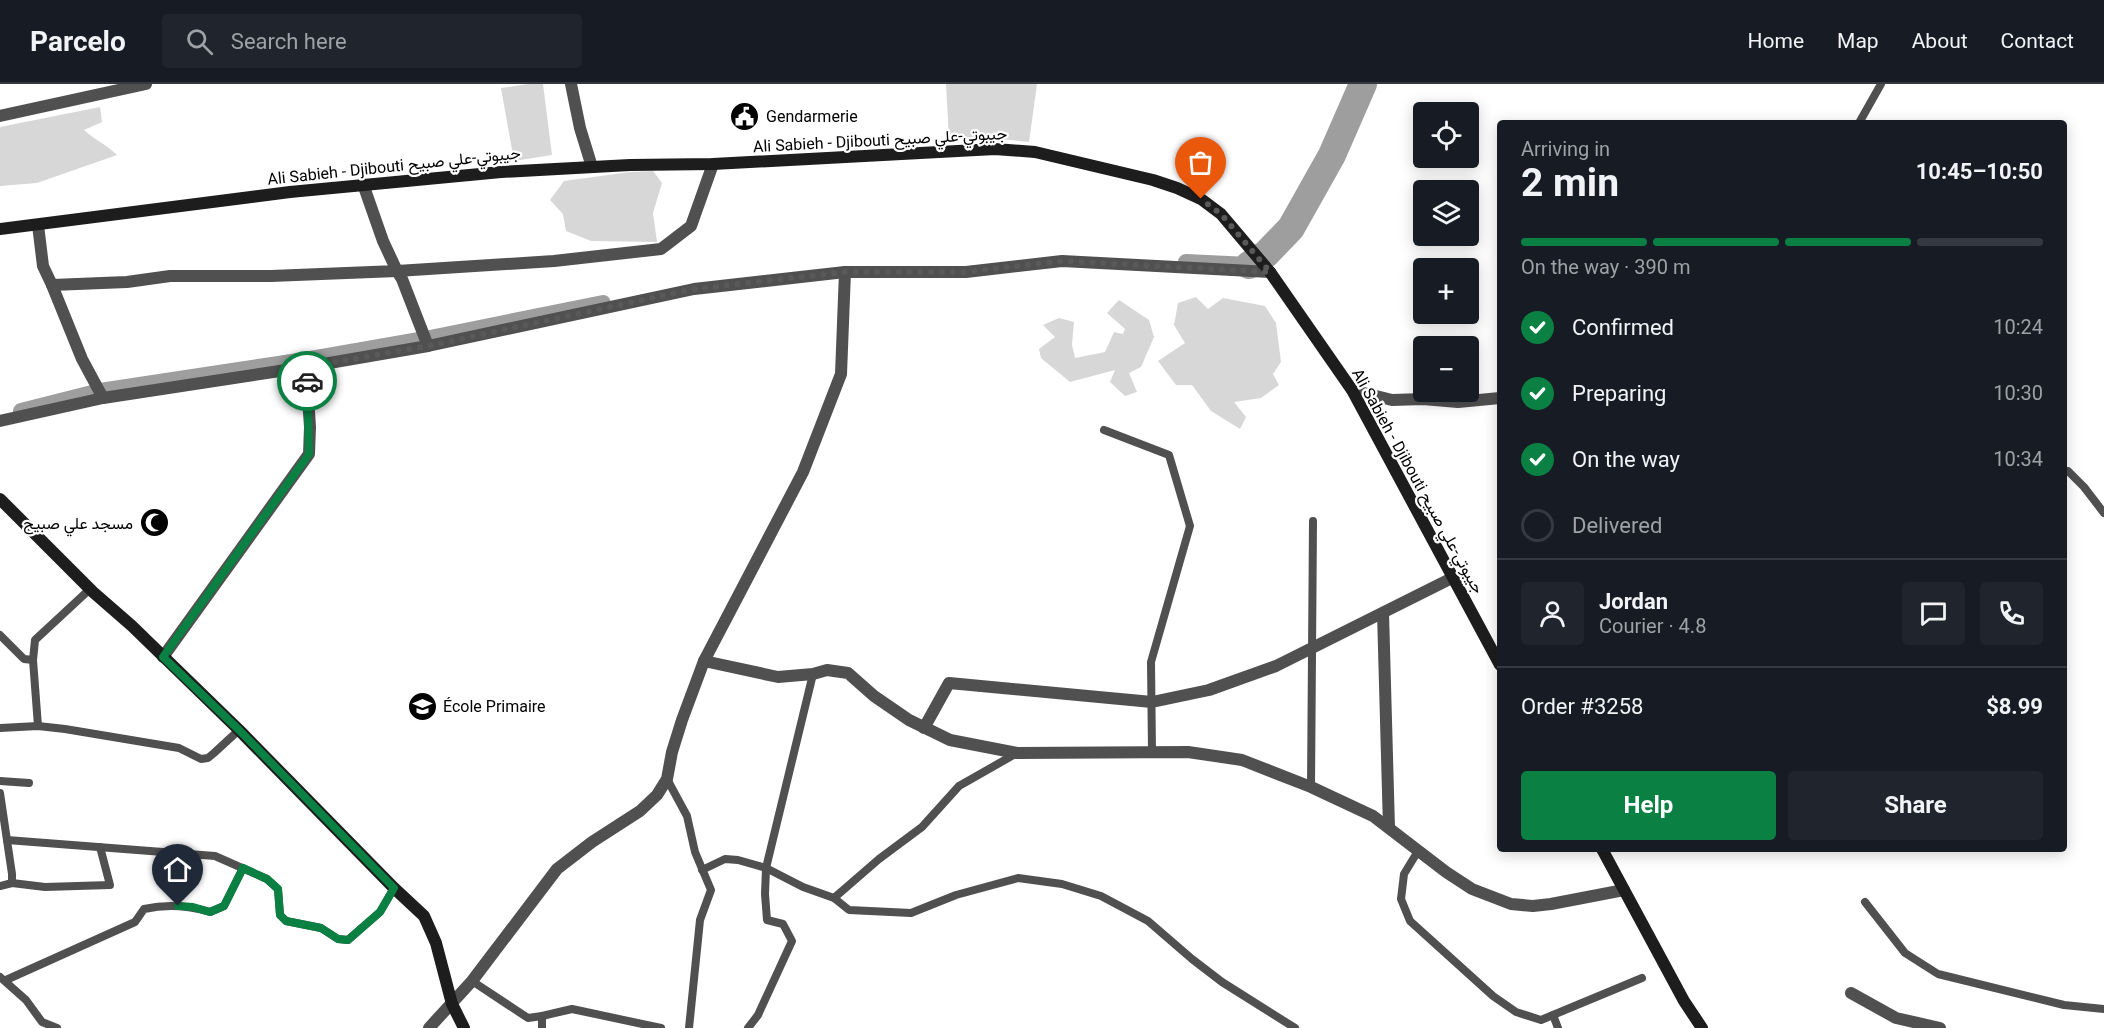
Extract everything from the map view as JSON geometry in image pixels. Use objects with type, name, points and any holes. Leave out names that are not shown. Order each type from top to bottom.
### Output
[{"type":"main road","name":"Ali Sabieh - Djibouti جيبوتي-علي صبيح","points":[[0,229],[363,184],[513,171],[713,164],[995,148],[1035,152],[1153,180],[1201,199],[1221,214],[1270,272],[1352,390],[1400,475],[1452,578],[1497,660]]},
{"type":"main road","points":[[0,500],[90,590],[239,730],[424,916],[436,943],[452,1004],[464,1028]]},
{"type":"main road","points":[[1604,852],[1684,1001],[1702,1028]]},
{"type":"street","points":[[0,116],[146,84]]},
{"type":"street","points":[[571,84],[580,128],[592,167]]},
{"type":"street","points":[[52,285],[127,282],[170,276],[271,276],[397,271],[554,261],[661,249],[691,226],[713,164]]},
{"type":"street","points":[[363,184],[383,241],[428,346]]},
{"type":"street","points":[[38,225],[43,266],[82,359],[103,398]]},
{"type":"street","points":[[0,421],[103,398],[428,346],[694,289],[845,272],[966,272],[1062,261],[1270,272]]},
{"type":"street","points":[[429,1028],[472,981],[557,869],[592,842],[640,811],[657,795],[667,779],[682,720],[704,661],[803,472],[841,374],[845,272]]},
{"type":"street","points":[[163,657],[309,454],[310,427],[306,367]]},
{"type":"street","points":[[1352,390],[1392,400],[1423,399],[1458,402],[1497,398]]},
{"type":"street","points":[[924,728],[949,683],[1152,702],[1220,686],[1276,666],[1452,578]]},
{"type":"street","points":[[1383,613],[1389,828]]},
{"type":"street","points":[[704,661],[778,677],[813,674],[827,670],[848,674],[874,696],[924,728],[950,740],[1017,753],[1188,752],[1242,760],[1311,787],[1373,816],[1472,889],[1511,904],[1533,906],[1551,904],[1624,890]]},
{"type":"street","points":[[1851,993],[1896,1018],[1940,1028]]},
{"type":"lane","points":[[1861,120],[1881,84]]},
{"type":"lane","points":[[1104,430],[1169,455],[1190,526],[1151,662],[1152,752]]},
{"type":"lane","points":[[2067,471],[2084,487],[2104,513]]},
{"type":"lane","points":[[1311,787],[1313,521]]},
{"type":"lane","points":[[38,726],[33,660],[35,640],[90,590]]},
{"type":"lane","points":[[0,635],[24,659],[33,660]]},
{"type":"lane","points":[[748,1028],[758,1015],[792,941],[783,924],[767,920],[766,868],[813,674]]},
{"type":"lane","points":[[0,728],[38,726],[179,748],[201,759],[208,758],[239,730]]},
{"type":"lane","points":[[834,898],[879,859],[922,827],[958,786],[1017,753]]},
{"type":"lane","points":[[667,779],[687,816],[695,852],[711,890],[700,920],[689,1028]]},
{"type":"lane","points":[[0,781],[29,783]]},
{"type":"lane","points":[[0,793],[12,883]]},
{"type":"lane","points":[[7,840],[215,856],[267,879],[278,889],[280,915],[286,921],[321,928],[338,939],[348,940],[380,912],[394,888]]},
{"type":"lane","points":[[0,886],[12,883],[45,887],[110,885],[100,847]]},
{"type":"lane","points":[[1418,850],[1404,874],[1401,899],[1410,921],[1501,1002],[1516,1012],[1540,1020],[1642,978]]},
{"type":"lane","points":[[702,870],[725,859],[738,860],[766,868],[803,887],[834,898],[849,910],[911,913],[956,896],[1018,878],[1062,884],[1101,896],[1148,921],[1222,982],[1295,1028]]},
{"type":"lane","points":[[57,1028],[42,1022],[26,1000],[3,979],[135,922],[144,909],[163,905],[193,907],[210,912],[224,906],[243,868]]},
{"type":"lane","points":[[1865,902],[1905,953],[1938,974],[2064,1005],[2104,1010]]},
{"type":"lane","points":[[472,981],[528,1018],[572,1009],[661,1028]]},
{"type":"lane","points":[[1553,1015],[1558,1028]]},
{"type":"lane","points":[[542,1016],[542,1028]]},
{"type":"shaded area","points":[[543,84],[552,155],[514,161],[501,88]]},
{"type":"shaded area","points":[[946,84],[1037,84],[1029,142],[1000,139],[949,139]]},
{"type":"shaded area","points":[[100,107],[102,122],[84,130],[117,155],[37,183],[0,186],[0,127]]},
{"type":"shaded area","points":[[653,171],[662,183],[653,213],[657,242],[591,241],[566,231],[563,214],[550,200],[564,181]]},
{"type":"shaded area","points":[[1196,297],[1208,309],[1223,298],[1265,306],[1276,323],[1281,362],[1273,374],[1279,385],[1261,398],[1234,402],[1246,417],[1240,429],[1211,411],[1192,385],[1176,385],[1158,361],[1185,343],[1174,325],[1178,303]]},
{"type":"shaded area","points":[[1119,300],[1149,320],[1154,337],[1141,367],[1129,373],[1137,392],[1125,396],[1110,382],[1115,370],[1070,382],[1041,358],[1039,349],[1055,337],[1043,325],[1059,318],[1074,322],[1072,345],[1075,358],[1105,352],[1114,332],[1123,334],[1125,329],[1107,313]]},
{"type":"waterway","points":[[1249,265],[1266,254],[1291,228],[1332,155],[1363,84]]},
{"type":"waterway","points":[[1186,262],[1249,265]]},
{"type":"waterway","points":[[21,411],[100,391],[305,360],[425,339],[603,303]]},
{"type":"way so far","points":[[307,381],[306,367],[428,346],[716,286],[845,272],[966,272],[1062,261],[1270,272],[1221,214],[1201,199]]},
{"type":"place","name":"Gendarmerie","points":[[745,116]]},
{"type":"place","name":"مسجد علي صبيح","points":[[154,523]]},
{"type":"place","name":"École Primaire","points":[[422,706]]},
{"type":"route","points":[[178,906],[210,912],[224,906],[243,868],[267,879],[278,889],[280,915],[286,921],[321,928],[338,939],[348,940],[380,912],[394,888],[239,730],[163,657],[309,454],[307,381]]}]
